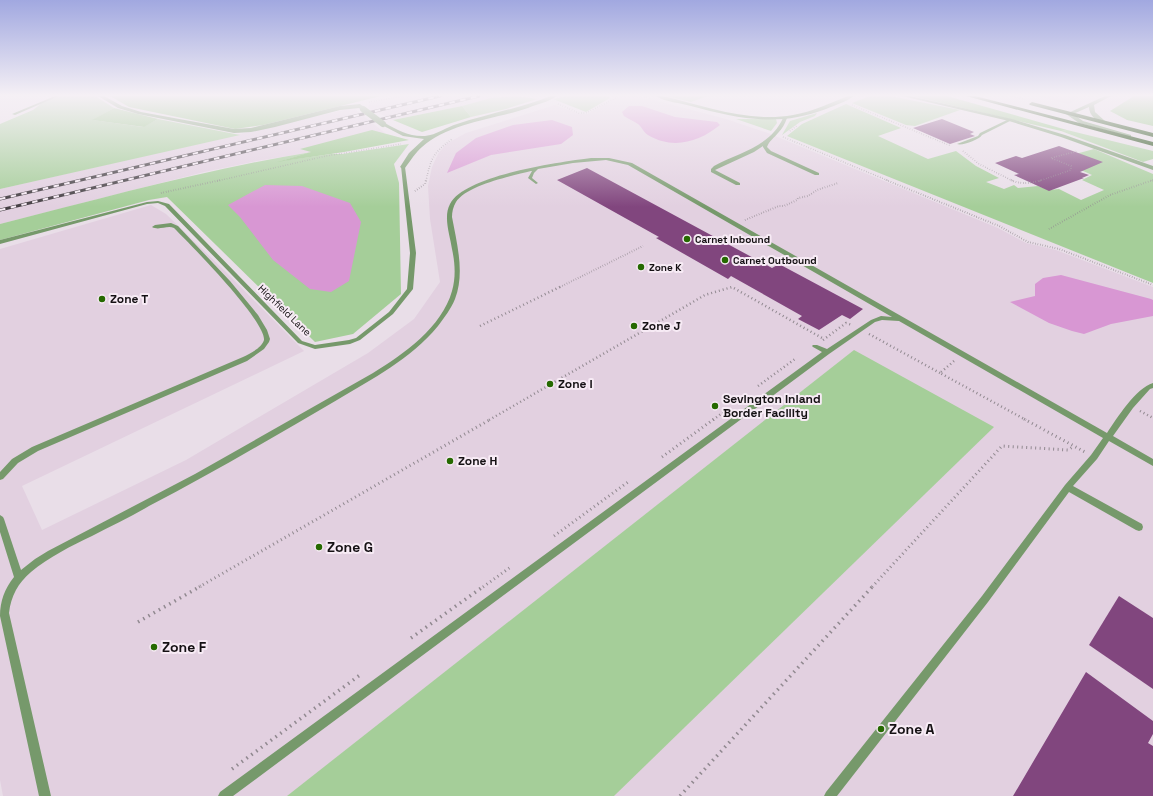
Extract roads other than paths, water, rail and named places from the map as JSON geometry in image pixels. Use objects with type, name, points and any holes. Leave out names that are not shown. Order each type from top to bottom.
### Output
[{"type":"highway","points":[[1114,133],[1153,143]]},
{"type":"street","points":[[402,133],[428,139],[441,133]]},
{"type":"street","points":[[1054,133],[1153,168]]},
{"type":"street","points":[[1119,133],[1153,143]]},
{"type":"street","name":"Highfield Lane","points":[[403,167],[408,157],[428,139]]},
{"type":"lane","points":[[738,184],[716,173],[713,169],[745,155],[767,141],[775,133]]},
{"type":"lane","points":[[957,146],[979,137],[984,133]]},
{"type":"lane","points":[[767,141],[765,147],[769,152],[817,174]]},
{"type":"lane","points":[[45,796],[4,613],[7,597],[19,577],[43,558],[130,513],[272,435],[392,364],[418,344],[436,324],[446,309],[451,301],[457,285],[458,264],[449,210],[453,202],[461,194],[488,181],[536,169],[574,162],[607,159],[630,164],[1153,464]]},
{"type":"lane","name":"Highfield Lane","points":[[0,242],[147,203],[158,202],[167,205],[300,342],[308,346],[315,347],[350,342],[358,339],[390,313],[410,289],[413,253],[402,174],[403,167]]},
{"type":"lane","points":[[536,169],[530,178],[536,183]]},
{"type":"lane","points":[[0,477],[15,461],[35,449],[245,359],[259,350],[267,341],[267,334],[252,312],[212,264],[182,232],[171,225],[155,227]]},
{"type":"lane","points":[[224,796],[827,352],[873,321],[881,318],[902,320]]},
{"type":"lane","points":[[815,346],[827,352]]},
{"type":"lane","points":[[830,796],[985,599],[1068,487],[1094,457],[1130,406],[1148,387],[1153,385]]},
{"type":"lane","points":[[1068,487],[1139,527]]},
{"type":"lane","points":[[0,519],[19,577]]},
{"type":"railway","points":[[0,199],[281,133]]},
{"type":"railway","points":[[0,210],[323,133]]},
{"type":"place","name":"Carnet Inbound","points":[[687,239]]},
{"type":"place","name":"Carnet Outbound","points":[[725,260]]},
{"type":"place","name":"Zone K","points":[[641,267]]},
{"type":"place","name":"Zone T","points":[[102,299]]},
{"type":"place","name":"Zone J","points":[[634,326]]},
{"type":"place","name":"Zone I","points":[[550,384]]},
{"type":"place","name":"Sevington Inland Border Facility","points":[[715,406]]},
{"type":"place","name":"Zone H","points":[[450,461]]},
{"type":"place","name":"Zone G","points":[[319,547]]},
{"type":"place","name":"Zone F","points":[[154,647]]},
{"type":"place","name":"Zone A","points":[[881,729]]}]
